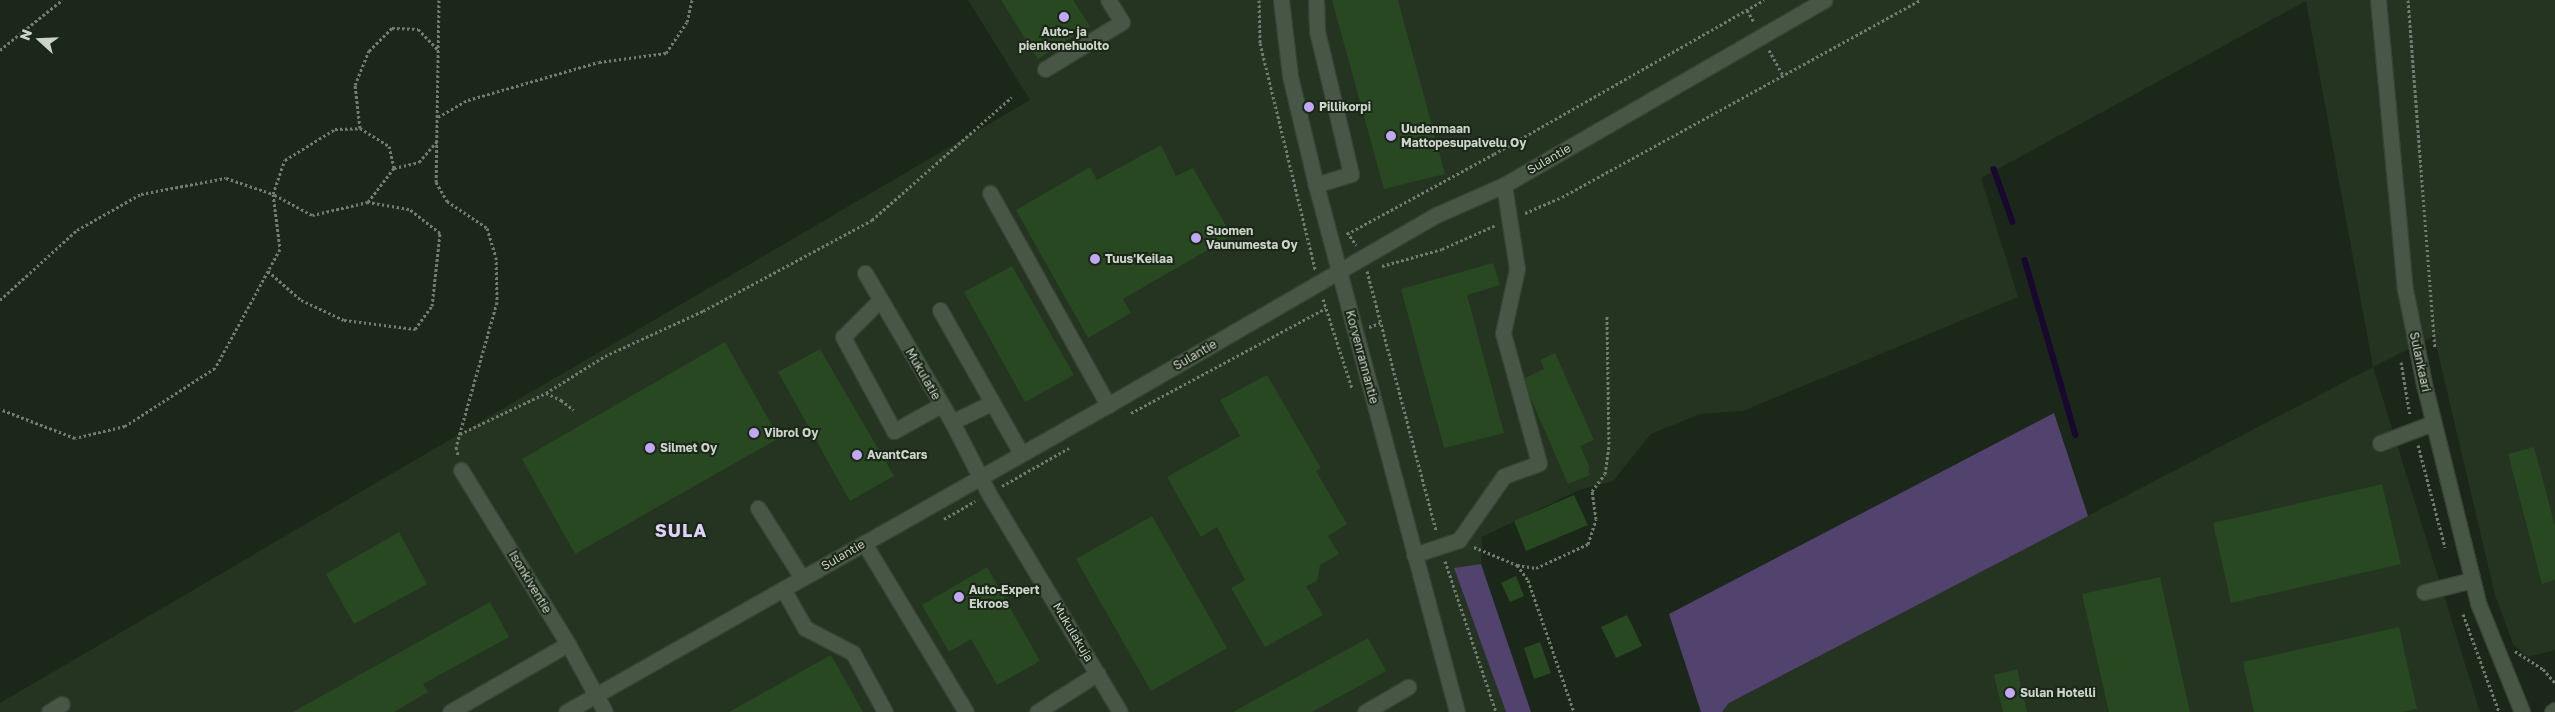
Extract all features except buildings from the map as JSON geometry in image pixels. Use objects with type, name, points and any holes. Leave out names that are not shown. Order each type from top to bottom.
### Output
[{"type":"street","points":[[1045,69],[1122,22],[1108,0]]},
{"type":"street","name":"Korvenrannantie","points":[[1281,0],[1290,76],[1316,185],[1457,712]]},
{"type":"street","points":[[1316,0],[1316,31],[1351,174],[1316,185]]},
{"type":"street","name":"Sulantie","points":[[566,712],[981,475],[1108,405],[1319,284],[1340,270],[1365,264],[1436,215],[1504,185],[1824,0]]},
{"type":"street","name":"Sulankaari","points":[[2378,0],[2405,288],[2433,423],[2478,603],[2522,712]]},
{"type":"street","points":[[1414,555],[1460,540],[1504,476],[1540,463],[1503,333],[1517,269],[1504,185]]},
{"type":"street","points":[[990,193],[1108,405]]},
{"type":"street","name":"Mukulatie","points":[[865,273],[981,475]]},
{"type":"street","points":[[880,300],[843,337],[894,431],[941,405]]},
{"type":"street","points":[[940,310],[1021,453]]},
{"type":"street","points":[[952,422],[991,403]]},
{"type":"street","points":[[2380,443],[2433,423]]},
{"type":"street","name":"Isonkiventie","points":[[462,470],[568,644],[605,712]]},
{"type":"street","name":"Mukulakuja","points":[[981,475],[989,494],[1120,712]]},
{"type":"street","points":[[758,508],[802,578]]},
{"type":"street","points":[[864,543],[966,712]]},
{"type":"street","points":[[2424,592],[2472,580]]},
{"type":"street","points":[[783,589],[805,628],[853,653],[886,712]]},
{"type":"street","points":[[450,712],[568,644]]},
{"type":"street","points":[[1037,712],[1098,673]]},
{"type":"street","points":[[1365,712],[1408,687]]},
{"type":"street","points":[[49,712],[62,704]]},
{"type":"path","points":[[0,50],[62,0]]},
{"type":"path","points":[[439,0],[436,182],[447,201],[487,228],[496,257],[498,302],[456,448],[462,470]]},
{"type":"path","points":[[438,117],[468,100],[598,62],[666,53],[687,22],[692,0]]},
{"type":"path","points":[[1259,0],[1262,52],[1319,284],[1354,396]]},
{"type":"path","points":[[1348,234],[1503,149],[1764,0]]},
{"type":"path","points":[[1365,264],[1442,249],[1562,197],[1920,0]]},
{"type":"path","points":[[2408,0],[2435,351]]},
{"type":"path","points":[[360,128],[355,85],[369,51],[392,28],[418,29],[438,50]]},
{"type":"path","points":[[460,434],[546,393],[605,356],[702,311],[872,220],[1012,97]]},
{"type":"path","points":[[0,409],[75,438],[125,426],[215,368],[280,249],[273,194],[285,160],[334,129],[360,128],[390,146],[394,168]]},
{"type":"path","points":[[368,202],[394,168],[419,162],[438,140]]},
{"type":"path","points":[[0,300],[77,230],[141,194],[226,178],[273,194],[312,215],[368,202],[409,209],[440,232],[432,306],[415,329],[344,320],[301,300],[268,271]]},
{"type":"path","points":[[1345,225],[1365,264],[1416,463],[1440,546],[1496,712]]},
{"type":"path","points":[[1460,540],[1517,566],[1536,568],[1588,544],[1596,520],[1592,491],[1605,474],[1609,444],[1607,315]]},
{"type":"path","points":[[546,393],[562,400],[574,410]]},
{"type":"path","points":[[1517,566],[1528,580],[1574,712]]},
{"type":"path","points":[[2512,649],[2542,669],[2555,683]]},
{"type":"shaded area","points":[[968,0],[2555,0],[2555,650],[2527,657],[2513,644],[2495,595],[2434,336],[2373,367],[2306,1],[1981,178],[2018,297],[1743,411],[1700,414],[1651,434],[1613,481],[1579,490],[1482,537],[1481,564],[1454,568],[1506,712],[0,712],[0,703],[1030,100]]},
{"type":"shaded area","points":[[2373,367],[2480,712],[1722,712],[1729,703]]},
{"type":"shaded area","points":[[2054,413],[2088,516],[1729,703],[1722,712],[1701,712],[1669,614]]},
{"type":"shaded area","points":[[1481,564],[1531,712],[1506,712],[1454,568]]},
{"type":"waterway","points":[[1994,169],[2013,222]]},
{"type":"waterway","points":[[2025,260],[2076,435]]},
{"type":"place","name":"Auto- ja pienkonehuolto","points":[[1064,17]]},
{"type":"place","name":"Pillikorpi","points":[[1309,107]]},
{"type":"place","name":"Uudenmaan Mattopesupalvelu Oy","points":[[1391,136]]},
{"type":"place","name":"Suomen Vaunumesta Oy","points":[[1196,238]]},
{"type":"place","name":"Tuus'Keilaa","points":[[1095,259]]},
{"type":"place","name":"Vibrol Oy","points":[[754,433]]},
{"type":"place","name":"Silmet Oy","points":[[650,448]]},
{"type":"place","name":"AvantCars","points":[[857,455]]},
{"type":"place","name":"Auto-Expert Ekroos","points":[[959,597]]},
{"type":"place","name":"Sulan Hotelli","points":[[2010,693]]},
{"type":"district","name":"SULA","points":[[681,530]]}]
